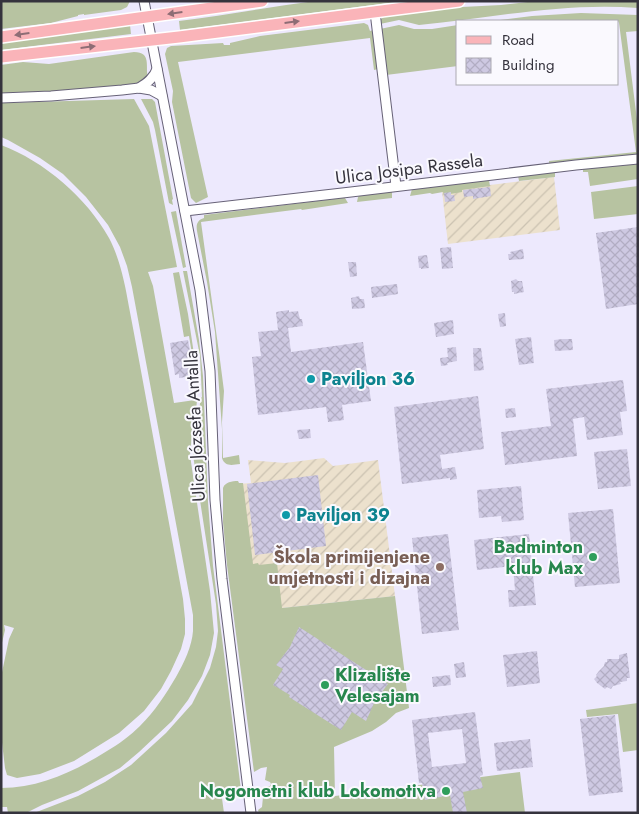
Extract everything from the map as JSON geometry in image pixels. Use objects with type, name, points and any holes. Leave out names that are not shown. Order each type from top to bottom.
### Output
[{"type":"main road","points":[[1,37],[262,1]]},
{"type":"main road","points":[[1,57],[459,1]]},
{"type":"street","name":"Ulica Józsefa Antalla","points":[[144,1],[200,290],[210,371],[215,500],[222,579],[252,813]]},
{"type":"street","points":[[375,12],[396,186]]},
{"type":"street","points":[[139,88],[156,74],[157,70]]},
{"type":"street","points":[[1,98],[51,96],[139,88],[151,90],[162,96]]},
{"type":"street","name":"Ulica Josipa Rassela","points":[[185,211],[638,159]]},
{"type":"shaded area","points":[[554,177],[560,230],[448,244],[442,191]]},
{"type":"shaded area","points":[[324,458],[333,466],[378,460],[395,596],[236,615],[224,485],[251,483],[248,460],[285,463]]},
{"type":"green space","points":[[1,1],[130,1],[127,7],[121,10],[78,15],[51,23],[1,29]]},
{"type":"green space","points":[[315,1],[404,1],[180,30],[179,21]]},
{"type":"green space","points":[[536,1],[638,1],[638,8],[583,7],[419,25],[399,20],[380,24],[381,19],[385,16],[462,7]]},
{"type":"green space","points":[[581,13],[638,15],[638,31],[626,32],[638,128],[638,156],[549,164],[549,161],[636,152],[619,20],[500,20]]},
{"type":"green space","points":[[364,23],[368,25],[370,31],[373,30],[378,69],[374,70],[370,38],[178,62],[208,197],[196,203],[191,198],[172,102],[173,91],[165,54],[167,48],[171,46],[223,43],[224,45],[230,45],[230,43],[260,36]]},
{"type":"green space","points":[[130,25],[131,34],[1,50],[1,41]]},
{"type":"green space","points":[[399,25],[414,29],[432,29],[456,25],[456,66],[386,75],[380,29]]},
{"type":"green space","points":[[134,52],[143,54],[146,57],[148,77],[133,84],[108,88],[1,95],[1,65],[23,62],[49,64]]},
{"type":"green space","points":[[134,99],[149,126],[177,267],[148,272],[153,286],[174,403],[195,400],[193,382],[197,381],[196,409],[190,455],[210,591],[214,633],[210,655],[202,676],[188,700],[172,721],[120,768],[78,791],[26,813],[8,813],[7,807],[2,807],[1,813],[1,788],[30,785],[57,777],[95,758],[125,739],[136,729],[155,708],[179,672],[192,637],[193,615],[132,287],[120,247],[108,225],[86,197],[63,174],[40,158],[1,137],[1,103]]},
{"type":"green space","points":[[141,99],[152,99],[155,102],[173,205],[169,203],[153,122]]},
{"type":"green space","points":[[1,145],[17,152],[48,171],[76,195],[100,223],[116,254],[127,298],[183,599],[185,619],[185,634],[181,649],[161,689],[144,711],[119,733],[74,761],[40,774],[17,778],[7,775],[1,734],[1,677],[9,639],[14,628],[4,625],[5,630],[1,647]]},
{"type":"green space","points":[[638,164],[638,179],[590,186],[588,172],[583,172],[583,169]]},
{"type":"green space","points":[[553,172],[555,177],[519,181],[518,176]]},
{"type":"green space","points":[[489,180],[490,186],[462,190],[462,192],[444,195],[443,192],[410,196],[412,189]]},
{"type":"green space","points":[[638,186],[638,214],[594,219],[591,192]]},
{"type":"green space","points":[[392,192],[392,198],[357,202],[360,195]]},
{"type":"green space","points":[[345,198],[348,203],[201,222],[224,391],[222,422],[223,458],[239,455],[240,464],[227,464],[222,458],[222,429],[215,332],[197,231],[198,223],[204,218],[204,215]]},
{"type":"green space","points":[[176,211],[186,267],[183,268],[171,212]]},
{"type":"green space","points":[[183,271],[187,271],[199,340],[203,376],[208,502],[213,566],[241,790],[221,791],[224,813],[34,813],[78,796],[105,782],[131,765],[166,733],[192,704],[210,668],[216,647],[218,631],[216,604],[193,455],[202,397],[200,356]]},
{"type":"green space","points":[[179,272],[195,361],[193,360],[189,336],[184,337],[173,273]]},
{"type":"green space","name":"Klizalište Velesajam","points":[[238,481],[243,483],[253,564],[277,563],[282,608],[395,596],[409,708],[396,713],[372,731],[334,747],[335,796],[520,772],[525,813],[259,813],[258,810],[262,807],[264,787],[271,784],[265,780],[267,767],[254,772],[223,522],[223,488],[227,483]]},
{"type":"green space","points":[[638,703],[638,750],[623,752],[618,714],[587,717],[586,710]]},
{"type":"building","points":[[490,187],[491,196],[473,199],[473,196],[464,197],[463,190]]},
{"type":"building","points":[[451,192],[451,195],[454,195],[455,201],[445,202],[444,193]]},
{"type":"building","points":[[638,227],[638,304],[606,309],[596,233]]},
{"type":"building","points":[[451,247],[453,268],[442,269],[440,248]]},
{"type":"building","points":[[523,249],[524,259],[509,260],[508,254],[511,254],[510,252]]},
{"type":"building","points":[[427,255],[429,268],[419,268],[418,256]]},
{"type":"building","points":[[348,262],[356,262],[357,276],[350,277]]},
{"type":"building","points":[[516,279],[522,281],[524,292],[514,294],[512,292],[511,281]]},
{"type":"building","points":[[397,284],[398,294],[372,298],[371,287]]},
{"type":"building","points":[[359,296],[360,299],[364,299],[365,308],[352,309],[351,298]]},
{"type":"building","name":"Paviljon 36","points":[[289,310],[289,312],[298,311],[303,326],[288,328],[291,352],[363,342],[371,401],[342,405],[344,420],[328,422],[326,407],[258,415],[252,357],[261,356],[258,332],[278,330],[276,312]]},
{"type":"building","points":[[505,313],[506,326],[500,327],[498,314]]},
{"type":"building","points":[[453,320],[454,334],[436,337],[434,323]]},
{"type":"building","points":[[531,337],[534,363],[519,365],[515,339]]},
{"type":"building","points":[[572,339],[573,350],[555,351],[554,340]]},
{"type":"building","points":[[188,340],[194,372],[192,372],[192,376],[179,378],[179,374],[175,375],[170,343]]},
{"type":"building","points":[[456,347],[457,361],[441,366],[440,358],[448,357],[447,348]]},
{"type":"building","points":[[473,348],[481,348],[484,370],[474,371]]},
{"type":"building","points":[[623,380],[627,411],[620,412],[623,435],[587,440],[584,417],[573,419],[577,456],[505,465],[501,432],[551,426],[546,389]]},
{"type":"building","points":[[478,396],[484,449],[440,455],[442,469],[455,467],[457,479],[450,480],[450,478],[402,484],[394,407]]},
{"type":"building","points":[[515,408],[516,417],[506,418],[505,409]]},
{"type":"building","points":[[310,429],[311,438],[299,439],[297,430]]},
{"type":"building","points":[[627,449],[631,486],[598,489],[594,452]]},
{"type":"building","name":"Paviljon 39","points":[[318,475],[326,546],[255,555],[247,484]]},
{"type":"building","points":[[521,486],[524,520],[502,522],[501,516],[479,518],[477,490]]},
{"type":"building","points":[[613,509],[620,583],[575,587],[568,513]]},
{"type":"building","points":[[448,534],[459,630],[422,634],[412,538]]},
{"type":"building","points":[[529,534],[536,605],[509,607],[508,590],[515,590],[513,566],[477,570],[474,540]]},
{"type":"building","points":[[299,627],[388,684],[375,701],[366,721],[352,712],[341,730],[273,685],[283,669],[276,665],[290,647]]},
{"type":"building","points":[[537,651],[540,683],[507,687],[503,655]]},
{"type":"building","points":[[627,653],[630,678],[627,678],[627,681],[620,682],[621,684],[613,686],[611,689],[607,687],[605,689],[597,683],[594,679],[605,662],[607,662],[607,659],[619,659],[619,655]]},
{"type":"building","points":[[464,662],[466,677],[456,678],[454,664]]},
{"type":"building","points":[[450,675],[451,685],[433,687],[432,677]]},
{"type":"building","points":[[475,712],[483,775],[480,776],[483,788],[463,792],[467,813],[453,813],[450,795],[425,800],[422,783],[419,783],[412,720]],"holes":[[[462,729],[466,763],[432,767],[428,733]]]},
{"type":"building","points":[[615,715],[623,792],[589,796],[580,719]]},
{"type":"building","points":[[530,739],[533,767],[497,771],[494,743]]},
{"type":"place","name":"Paviljon 36","points":[[311,379]]},
{"type":"place","name":"Paviljon 39","points":[[286,515]]},
{"type":"place","name":"Badminton klub Max","points":[[593,557]]},
{"type":"place","name":"Škola primijenjene umjetnosti i dizajna","points":[[440,567]]},
{"type":"place","name":"Klizalište Velesajam","points":[[325,685]]},
{"type":"place","name":"Nogometni klub Lokomotiva","points":[[446,791]]}]
